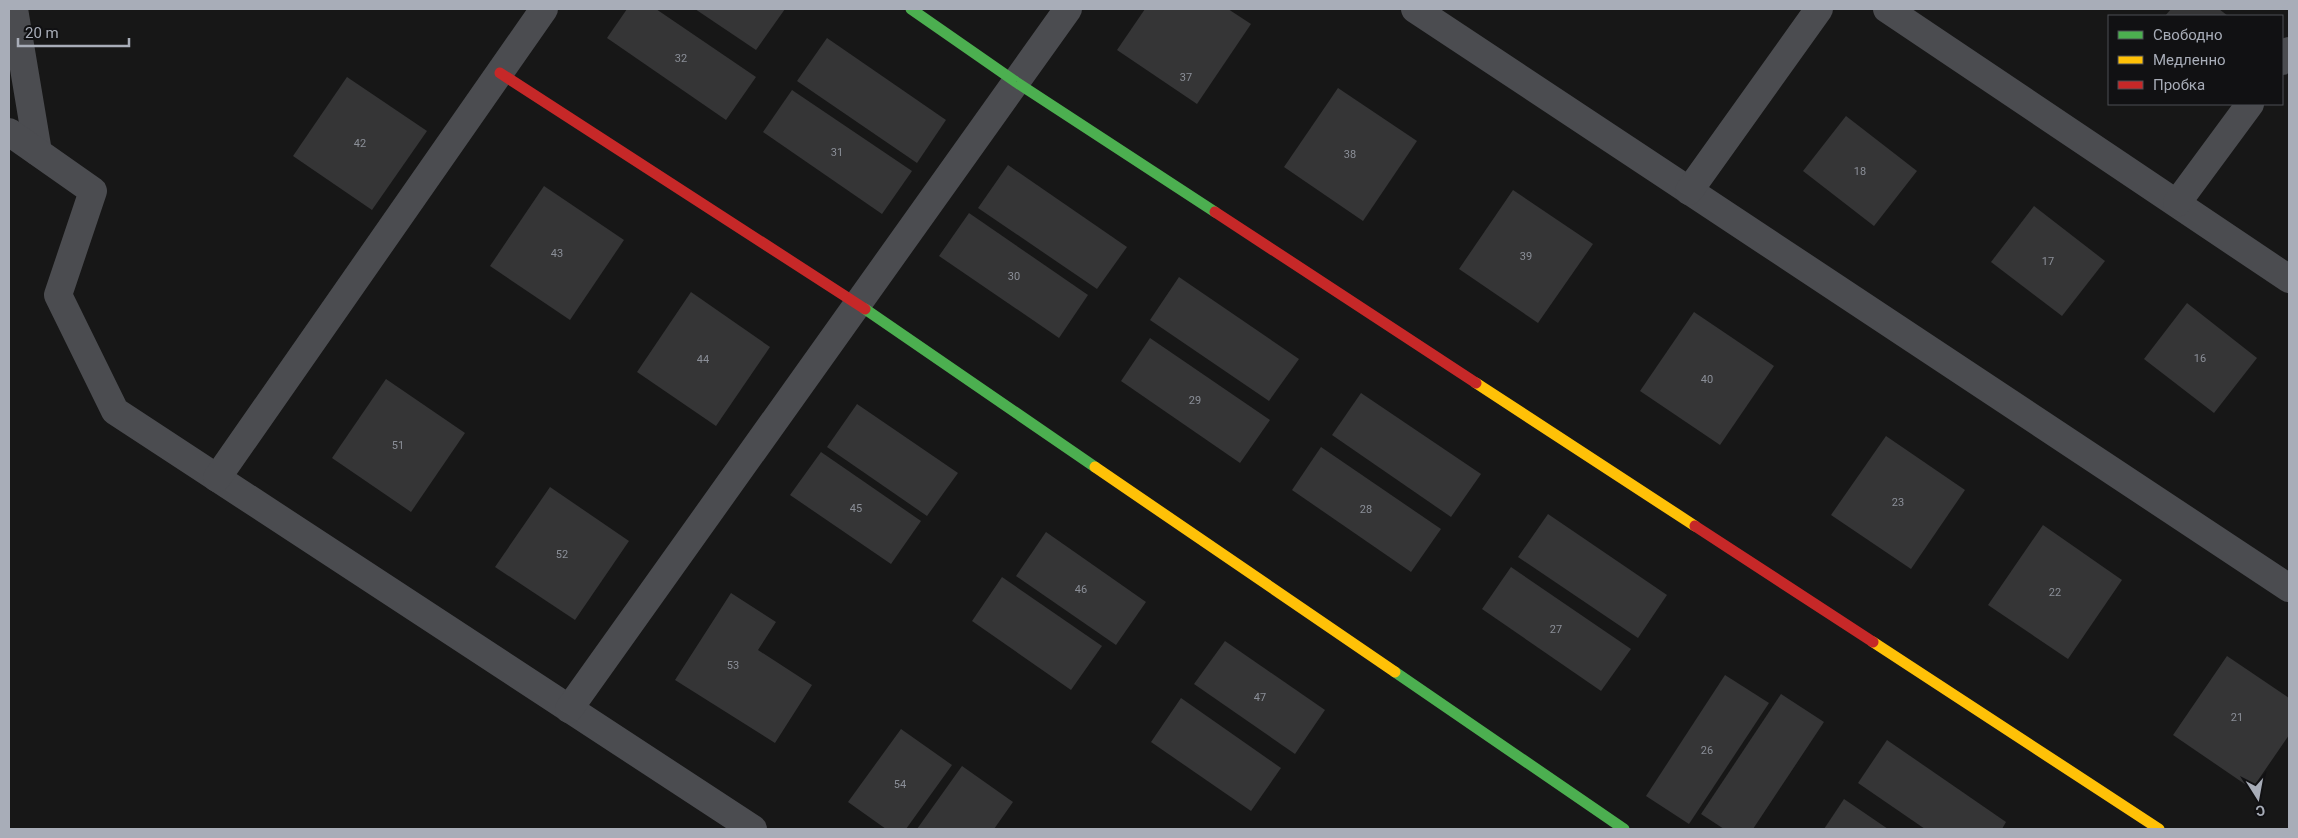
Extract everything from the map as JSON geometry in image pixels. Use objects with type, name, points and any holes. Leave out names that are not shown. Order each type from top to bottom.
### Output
[{"type":"street","points":[[14,9],[38,152]]},
{"type":"street","points":[[217,478],[544,9]]},
{"type":"street","points":[[911,9],[1016,82],[2159,829]]},
{"type":"street","points":[[569,709],[1068,9]]},
{"type":"street","points":[[1415,9],[2289,588]]},
{"type":"street","points":[[1689,191],[1818,9]]},
{"type":"street","points":[[1888,9],[2289,279]]},
{"type":"street","points":[[500,73],[858,304],[1624,829]]},
{"type":"street","points":[[2177,203],[2249,105]]},
{"type":"street","points":[[9,132],[93,190],[58,295],[115,411],[753,829]]},
{"type":"building","points":[[627,9],[656,9],[756,77],[726,120],[607,38]]},
{"type":"building","points":[[695,9],[785,9],[756,50]]},
{"type":"building","points":[[1145,9],[1228,9],[1251,24],[1197,104],[1117,50]]},
{"type":"building","points":[[2171,9],[2219,9],[2227,15],[2166,15]]},
{"type":"building","points":[[827,38],[946,120],[917,163],[797,81]]},
{"type":"building","points":[[347,77],[427,131],[372,210],[293,156]]},
{"type":"building","points":[[1338,88],[1417,141],[1363,221],[1284,167]]},
{"type":"building","points":[[792,90],[912,171],[882,214],[763,132]]},
{"type":"building","points":[[1846,116],[1917,171],[1874,226],[1803,171]]},
{"type":"building","points":[[1008,165],[1127,247],[1097,289],[978,208]]},
{"type":"building","points":[[544,186],[624,240],[570,320],[490,266]]},
{"type":"building","points":[[1513,190],[1593,244],[1538,323],[1459,269]]},
{"type":"building","points":[[2034,206],[2105,261],[2062,316],[1991,262]]},
{"type":"building","points":[[969,213],[1088,295],[1059,338],[939,256]]},
{"type":"building","points":[[1179,277],[1299,359],[1269,401],[1150,320]]},
{"type":"building","points":[[691,292],[770,347],[716,426],[637,372]]},
{"type":"building","points":[[2187,303],[2257,358],[2214,413],[2144,359]]},
{"type":"building","points":[[1694,312],[1774,366],[1720,445],[1640,391]]},
{"type":"building","points":[[1150,338],[1270,420],[1240,463],[1121,381]]},
{"type":"building","points":[[386,379],[465,433],[411,512],[332,458]]},
{"type":"building","points":[[1361,393],[1481,474],[1451,517],[1332,435]]},
{"type":"building","points":[[857,404],[958,473],[927,516],[827,447]]},
{"type":"building","points":[[1886,436],[1965,490],[1911,569],[1831,515]]},
{"type":"building","points":[[1321,447],[1441,529],[1411,572],[1292,490]]},
{"type":"building","points":[[821,452],[921,521],[891,564],[790,495]]},
{"type":"building","points":[[550,487],[629,541],[575,620],[495,567]]},
{"type":"building","points":[[1548,514],[1667,595],[1638,638],[1518,557]]},
{"type":"building","points":[[2043,525],[2122,580],[2068,659],[1988,605]]},
{"type":"building","points":[[1046,532],[1146,602],[1116,645],[1016,576]]},
{"type":"building","points":[[1511,567],[1631,649],[1601,691],[1482,609]]},
{"type":"building","points":[[1002,577],[1102,646],[1071,690],[972,621]]},
{"type":"building","points":[[731,593],[776,622],[758,650],[812,685],[775,743],[675,680]]},
{"type":"building","points":[[1225,641],[1325,710],[1295,754],[1194,684]]},
{"type":"building","points":[[2227,656],[2289,698],[2289,735],[2252,789],[2173,735]]},
{"type":"building","points":[[1725,675],[1769,703],[1689,824],[1646,796]]},
{"type":"building","points":[[1781,694],[1824,722],[1753,829],[1724,829],[1701,814]]},
{"type":"building","points":[[1181,698],[1281,768],[1251,811],[1151,742]]},
{"type":"building","points":[[901,729],[952,765],[906,829],[886,829],[848,802]]},
{"type":"building","points":[[1887,740],[2006,822],[2002,829],[1925,829],[1858,783]]},
{"type":"building","points":[[962,766],[1013,802],[994,829],[917,829]]},
{"type":"building","points":[[1844,799],[1888,829],[1824,829]]},
{"type":"traffic: fast","points":[[911,9],[1016,82],[1215,212]]},
{"type":"traffic: fast","points":[[865,309],[1095,467]]},
{"type":"traffic: fast","points":[[1395,672],[1624,829]]},
{"type":"traffic: slow","points":[[1476,383],[1695,526]]},
{"type":"traffic: slow","points":[[1095,467],[1395,672]]},
{"type":"traffic: slow","points":[[1873,642],[2159,829]]},
{"type":"traffic: jam","points":[[500,73],[865,309]]},
{"type":"traffic: jam","points":[[1215,212],[1476,383]]},
{"type":"traffic: jam","points":[[1695,526],[1873,642]]}]
